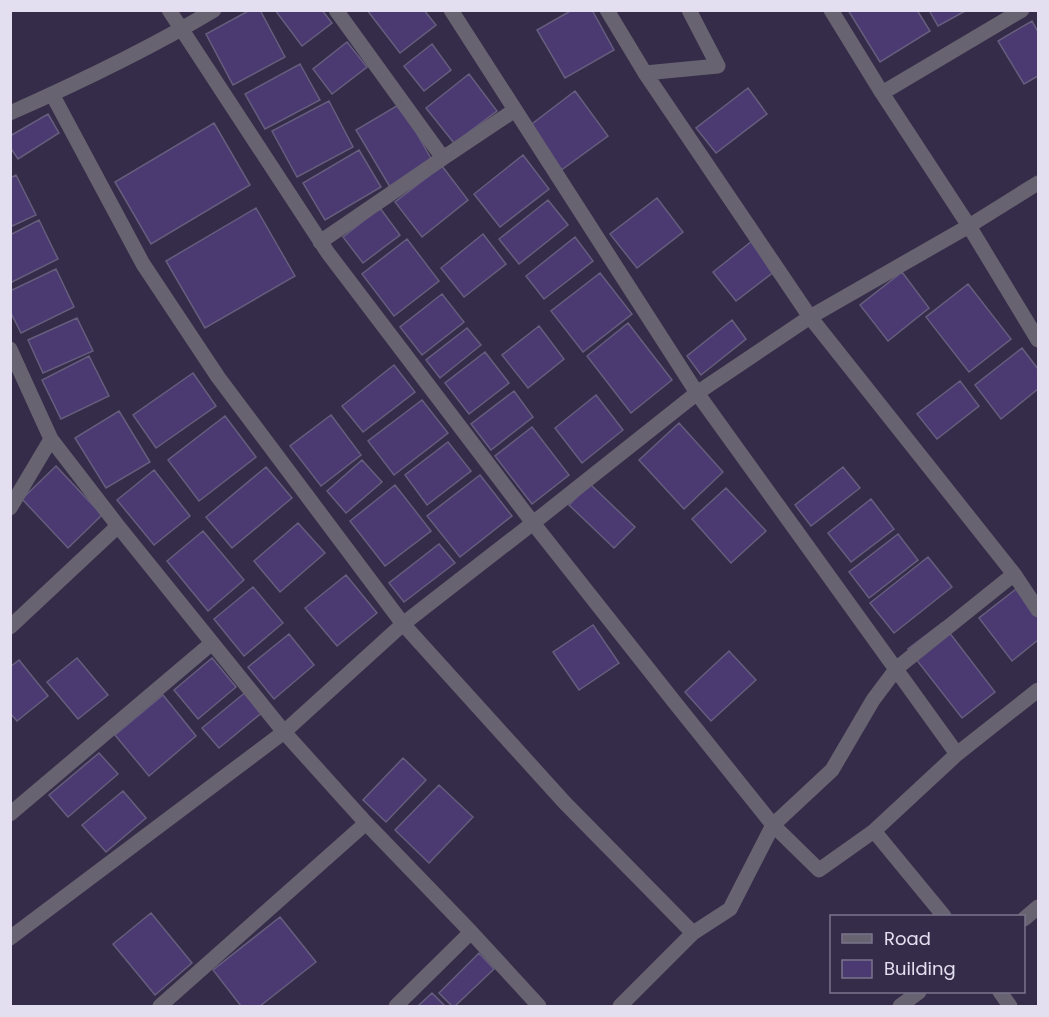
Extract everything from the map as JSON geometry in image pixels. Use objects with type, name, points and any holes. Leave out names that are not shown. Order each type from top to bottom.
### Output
[{"type":"street","points":[[169,10],[320,242],[533,523],[676,704],[773,825],[819,870],[874,831],[957,754],[1038,690]]},
{"type":"street","points":[[10,113],[182,30],[214,10]]},
{"type":"street","points":[[336,10],[443,158]]},
{"type":"street","points":[[452,10],[697,393],[957,754]]},
{"type":"street","points":[[607,10],[645,73],[810,316],[1014,574],[1038,610]]},
{"type":"street","points":[[645,73],[718,66],[689,10]]},
{"type":"street","points":[[831,10],[969,226],[1038,340]]},
{"type":"street","points":[[882,93],[1022,10]]},
{"type":"street","points":[[52,94],[143,264],[211,368],[403,624],[566,803],[693,933]]},
{"type":"street","points":[[320,242],[515,110]]},
{"type":"street","points":[[10,938],[284,732],[403,624],[697,393],[810,316],[969,226],[1038,183]]},
{"type":"street","points":[[10,349],[51,439],[212,643],[284,732],[538,1006]]},
{"type":"street","points":[[10,508],[51,439]]},
{"type":"street","points":[[10,627],[118,526]]},
{"type":"street","points":[[620,1006],[693,933],[730,909],[773,825],[832,770],[873,700],[897,668],[1014,574]]},
{"type":"street","points":[[10,814],[212,643]]},
{"type":"street","points":[[160,1006],[366,823]]},
{"type":"street","points":[[874,831],[943,915]]},
{"type":"street","points":[[1025,918],[1038,908]]},
{"type":"street","points":[[396,1006],[471,932]]},
{"type":"street","points":[[900,1006],[918,993]]},
{"type":"street","points":[[1001,993],[1010,1006]]},
{"type":"building","points":[[250,10],[260,10],[285,57],[233,85],[206,34]]},
{"type":"building","points":[[275,10],[322,10],[332,23],[302,46]]},
{"type":"building","points":[[367,10],[424,10],[436,25],[400,53]]},
{"type":"building","points":[[572,10],[592,10],[614,50],[565,78],[537,30]]},
{"type":"building","points":[[848,10],[917,10],[930,31],[880,62]]},
{"type":"building","points":[[929,10],[967,10],[938,26]]},
{"type":"building","points":[[1032,21],[1038,32],[1038,76],[1024,84],[998,41]]},
{"type":"building","points":[[347,42],[367,67],[332,94],[313,69]]},
{"type":"building","points":[[432,44],[451,70],[424,91],[404,66]]},
{"type":"building","points":[[300,64],[320,100],[265,129],[245,94]]},
{"type":"building","points":[[469,74],[497,111],[454,143],[426,108]]},
{"type":"building","points":[[748,88],[767,114],[716,153],[696,128]]},
{"type":"building","points":[[575,91],[608,136],[560,171],[528,127]]},
{"type":"building","points":[[329,101],[353,147],[297,177],[272,131]]},
{"type":"building","points":[[400,104],[433,162],[390,187],[356,130]]},
{"type":"building","points":[[48,114],[59,133],[18,159],[10,147],[10,136]]},
{"type":"building","points":[[214,123],[250,185],[151,244],[115,182]]},
{"type":"building","points":[[359,150],[381,187],[325,220],[303,183]]},
{"type":"building","points":[[523,155],[549,189],[500,227],[474,194]]},
{"type":"building","points":[[442,166],[468,200],[422,237],[395,202]]},
{"type":"building","points":[[16,175],[36,215],[10,227],[10,178]]},
{"type":"building","points":[[657,198],[683,232],[637,268],[610,234]]},
{"type":"building","points":[[548,200],[568,225],[519,264],[499,239]]},
{"type":"building","points":[[256,208],[295,276],[205,328],[166,261]]},
{"type":"building","points":[[380,208],[400,235],[363,263],[343,237]]},
{"type":"building","points":[[39,220],[58,259],[10,283],[10,235]]},
{"type":"building","points":[[483,234],[506,264],[464,297],[441,268]]},
{"type":"building","points":[[575,237],[593,261],[544,299],[526,276]]},
{"type":"building","points":[[407,239],[439,281],[394,316],[362,274]]},
{"type":"building","points":[[752,241],[775,271],[736,301],[713,272]]},
{"type":"building","points":[[56,269],[74,307],[21,333],[10,311],[10,291]]},
{"type":"building","points":[[902,272],[929,308],[888,341],[860,305]]},
{"type":"building","points":[[600,273],[632,314],[583,352],[551,311]]},
{"type":"building","points":[[968,284],[1011,339],[969,372],[926,317]]},
{"type":"building","points":[[442,294],[464,322],[422,355],[400,327]]},
{"type":"building","points":[[77,318],[93,351],[43,373],[28,340]]},
{"type":"building","points":[[732,320],[746,339],[701,375],[687,356]]},
{"type":"building","points":[[628,323],[672,380],[631,413],[587,356]]},
{"type":"building","points":[[539,326],[564,359],[528,388],[502,355]]},
{"type":"building","points":[[467,328],[481,345],[440,378],[426,360]]},
{"type":"building","points":[[1022,348],[1038,369],[1038,389],[1001,419],[975,385]]},
{"type":"building","points":[[485,352],[509,383],[469,414],[445,383]]},
{"type":"building","points":[[89,356],[109,396],[61,419],[42,380]]},
{"type":"building","points":[[394,365],[415,392],[363,432],[342,406]]},
{"type":"building","points":[[193,373],[216,406],[156,448],[133,415]]},
{"type":"building","points":[[960,381],[979,406],[937,439],[917,414]]},
{"type":"building","points":[[514,391],[533,417],[491,450],[471,424]]},
{"type":"building","points":[[596,395],[623,430],[582,463],[555,428]]},
{"type":"building","points":[[422,400],[448,433],[394,475],[368,441]]},
{"type":"building","points":[[119,411],[150,462],[106,488],[75,438]]},
{"type":"building","points":[[331,415],[361,455],[321,486],[290,446]]},
{"type":"building","points":[[225,416],[256,457],[199,501],[168,460]]},
{"type":"building","points":[[679,423],[723,472],[684,509],[639,460]]},
{"type":"building","points":[[532,427],[569,475],[532,504],[495,456]]},
{"type":"building","points":[[448,442],[471,471],[427,505],[405,475]]},
{"type":"building","points":[[362,460],[382,482],[346,513],[327,491]]},
{"type":"building","points":[[56,466],[102,515],[68,548],[22,499]]},
{"type":"building","points":[[266,467],[292,498],[232,548],[206,517]]},
{"type":"building","points":[[843,467],[860,488],[811,526],[795,505]]},
{"type":"building","points":[[154,470],[190,516],[154,545],[117,500]]},
{"type":"building","points":[[480,475],[512,516],[460,557],[427,516]]},
{"type":"building","points":[[590,484],[635,527],[614,548],[569,505]]},
{"type":"building","points":[[395,485],[431,531],[385,566],[350,521]]},
{"type":"building","points":[[726,488],[766,531],[731,563],[692,519]]},
{"type":"building","points":[[871,499],[894,529],[851,562],[828,533]]},
{"type":"building","points":[[298,523],[325,553],[280,592],[254,561]]},
{"type":"building","points":[[203,531],[244,580],[208,611],[167,561]]},
{"type":"building","points":[[898,534],[918,560],[869,598],[849,572]]},
{"type":"building","points":[[439,544],[455,563],[404,602],[389,583]]},
{"type":"building","points":[[928,557],[952,587],[894,633],[870,603]]},
{"type":"building","points":[[346,575],[377,613],[337,646],[305,608]]},
{"type":"building","points":[[253,587],[283,623],[244,656],[214,619]]},
{"type":"building","points":[[1016,589],[1038,617],[1038,640],[1012,661],[979,618]]},
{"type":"building","points":[[942,623],[995,692],[962,718],[908,649]]},
{"type":"building","points":[[593,625],[619,663],[579,690],[553,652]]},
{"type":"building","points":[[289,634],[314,665],[274,699],[248,667]]},
{"type":"building","points":[[729,651],[756,680],[711,721],[685,692]]},
{"type":"building","points":[[77,658],[108,695],[78,719],[47,682]]},
{"type":"building","points":[[212,658],[236,687],[198,719],[174,690]]},
{"type":"building","points":[[19,660],[48,696],[17,721],[10,713],[10,667]]},
{"type":"building","points":[[247,691],[264,711],[219,748],[202,728]]},
{"type":"building","points":[[163,695],[196,736],[149,776],[115,735]]},
{"type":"building","points":[[99,753],[118,774],[68,817],[49,795]]},
{"type":"building","points":[[403,758],[426,780],[386,822],[363,800]]},
{"type":"building","points":[[439,785],[473,817],[429,863],[395,830]]},
{"type":"building","points":[[123,791],[146,818],[106,852],[82,825]]},
{"type":"building","points":[[151,913],[192,963],[155,995],[113,944]]},
{"type":"building","points":[[280,917],[316,962],[260,1006],[241,1006],[213,970]]},
{"type":"building","points":[[479,953],[494,969],[455,1006],[452,1006],[439,993]]},
{"type":"building","points":[[432,993],[445,1006],[418,1006]]}]
